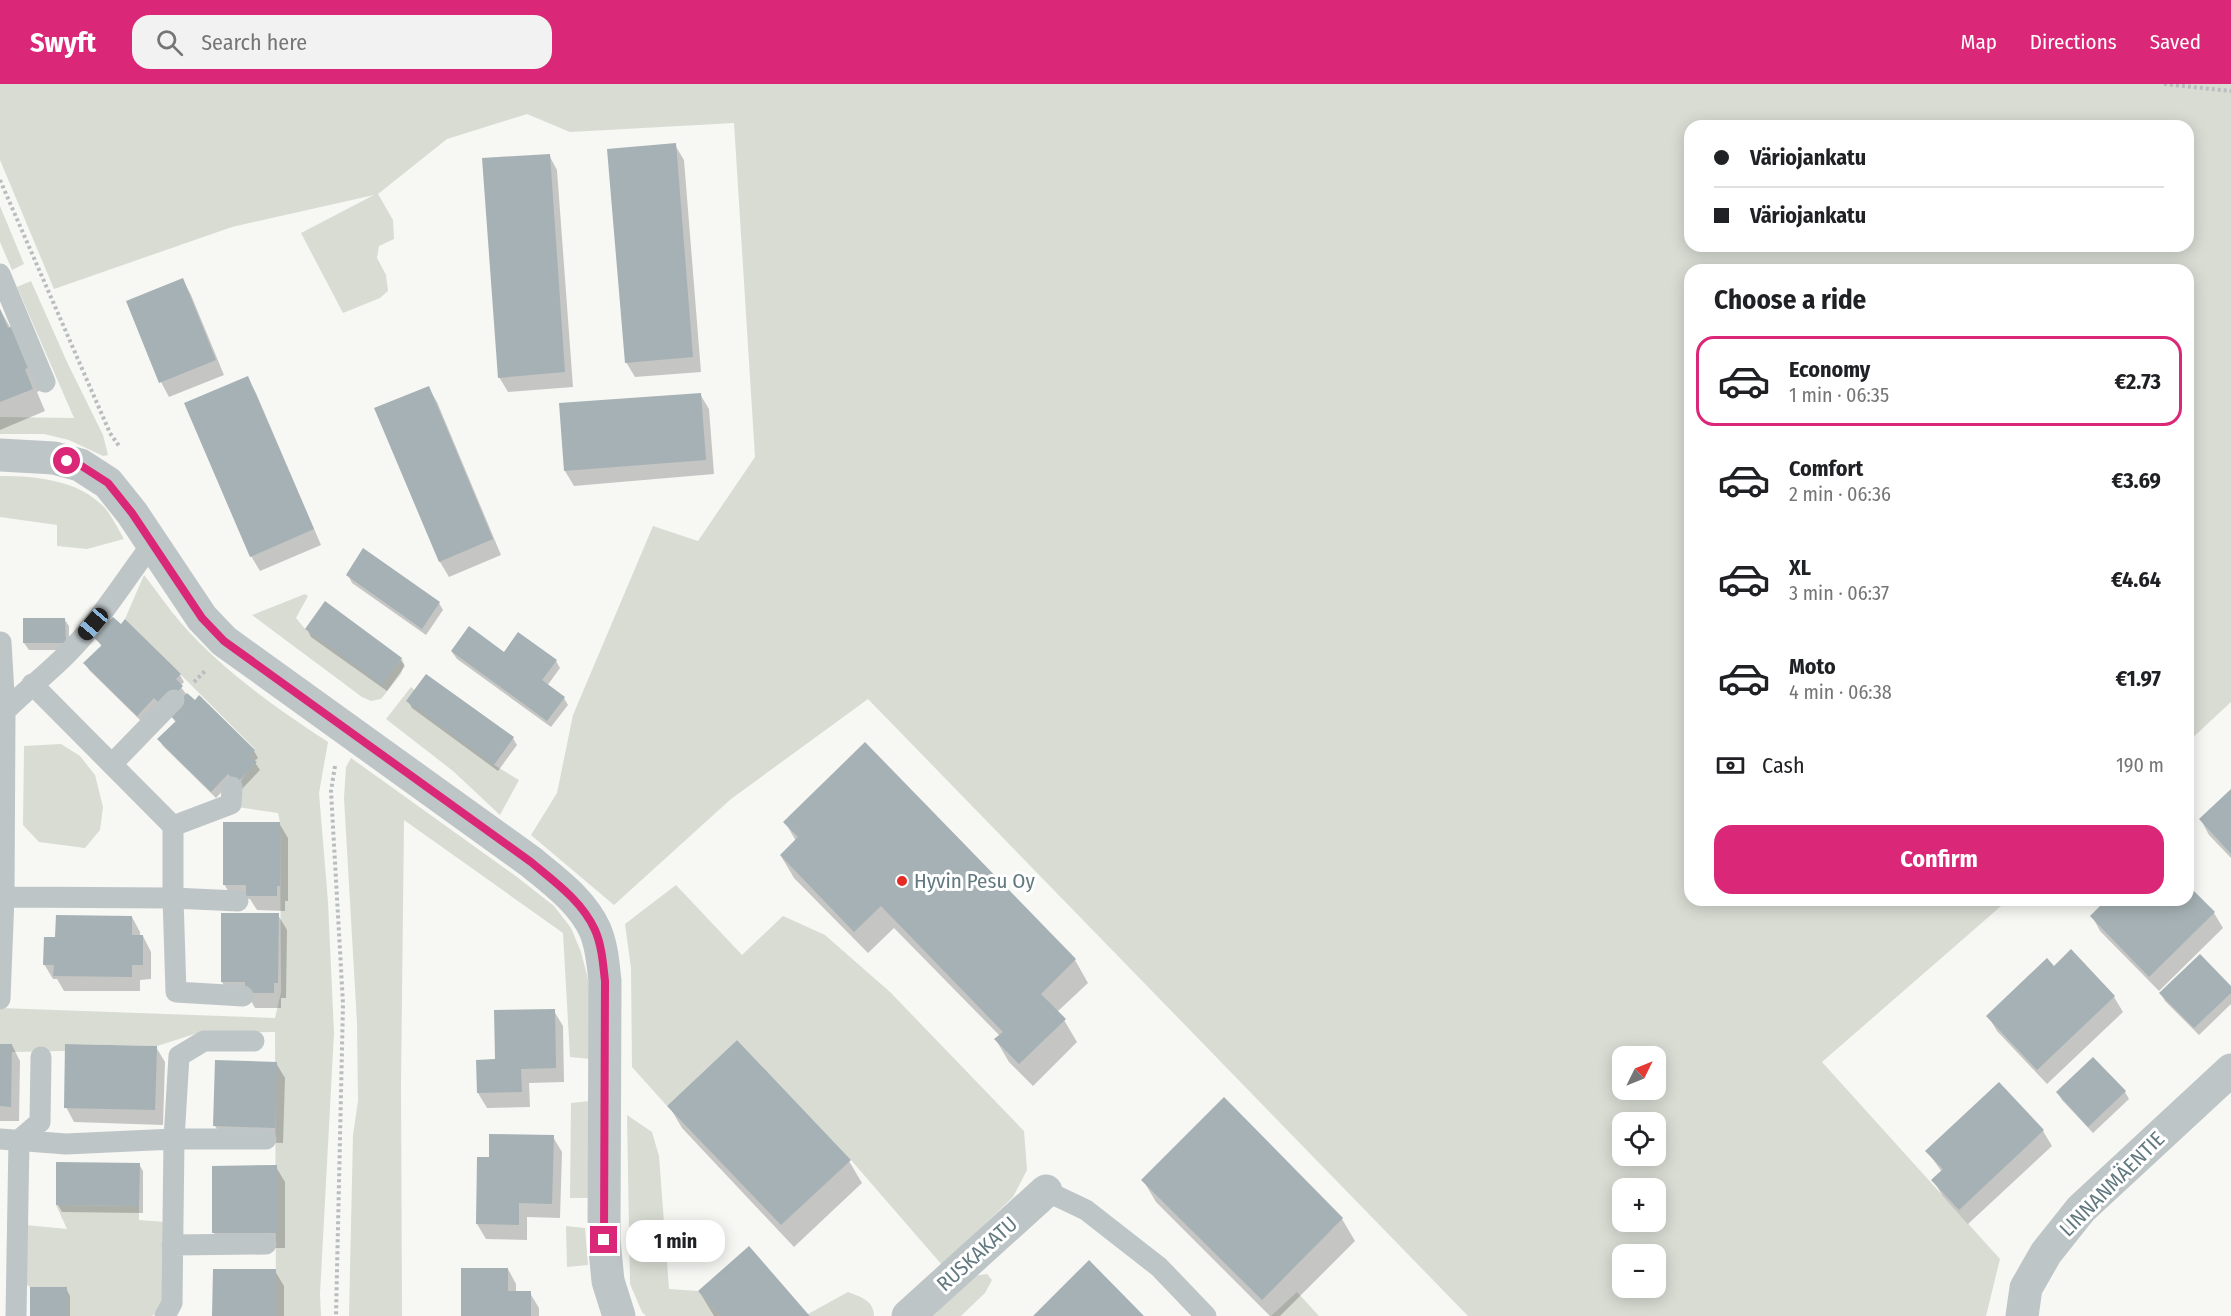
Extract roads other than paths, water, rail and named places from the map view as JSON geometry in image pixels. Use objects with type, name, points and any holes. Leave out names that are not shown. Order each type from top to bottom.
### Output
[{"type":"street","points":[[0,455],[54,458],[80,465],[108,483],[132,513],[202,618],[231,647],[531,862],[581,908],[595,930],[602,955],[605,981],[604,1240],[608,1281],[618,1316]]},
{"type":"street","name":"LINNANMÄENTIE","points":[[2022,1316],[2026,1288],[2046,1253],[2081,1209],[2231,1071]]},
{"type":"street","name":"RUSKAKATU","points":[[908,1316],[1046,1191]]},
{"type":"lane","points":[[0,274],[45,382]]},
{"type":"lane","points":[[5,711],[67,654],[93,624],[152,544]]},
{"type":"lane","points":[[0,999],[4,897],[5,711],[2,642]]},
{"type":"lane","points":[[32,684],[174,826],[173,898],[176,992],[243,996]]},
{"type":"lane","points":[[112,764],[174,700]]},
{"type":"lane","points":[[174,826],[231,804],[232,787]]},
{"type":"lane","points":[[4,897],[173,898],[238,901]]},
{"type":"lane","points":[[165,1316],[172,1303],[174,1139],[179,1056],[204,1041],[254,1041]]},
{"type":"lane","points":[[10,1140],[40,1122],[41,1057]]},
{"type":"lane","points":[[10,1140],[66,1144],[174,1139],[266,1139]]},
{"type":"lane","points":[[10,1140],[9,1240],[16,1316]]},
{"type":"lane","points":[[1046,1191],[1086,1210],[1159,1267],[1206,1316]]},
{"type":"lane","points":[[172,1245],[266,1244]]},
{"type":"place","name":"Hyvin Pesu Oy","points":[[902,881]]}]
